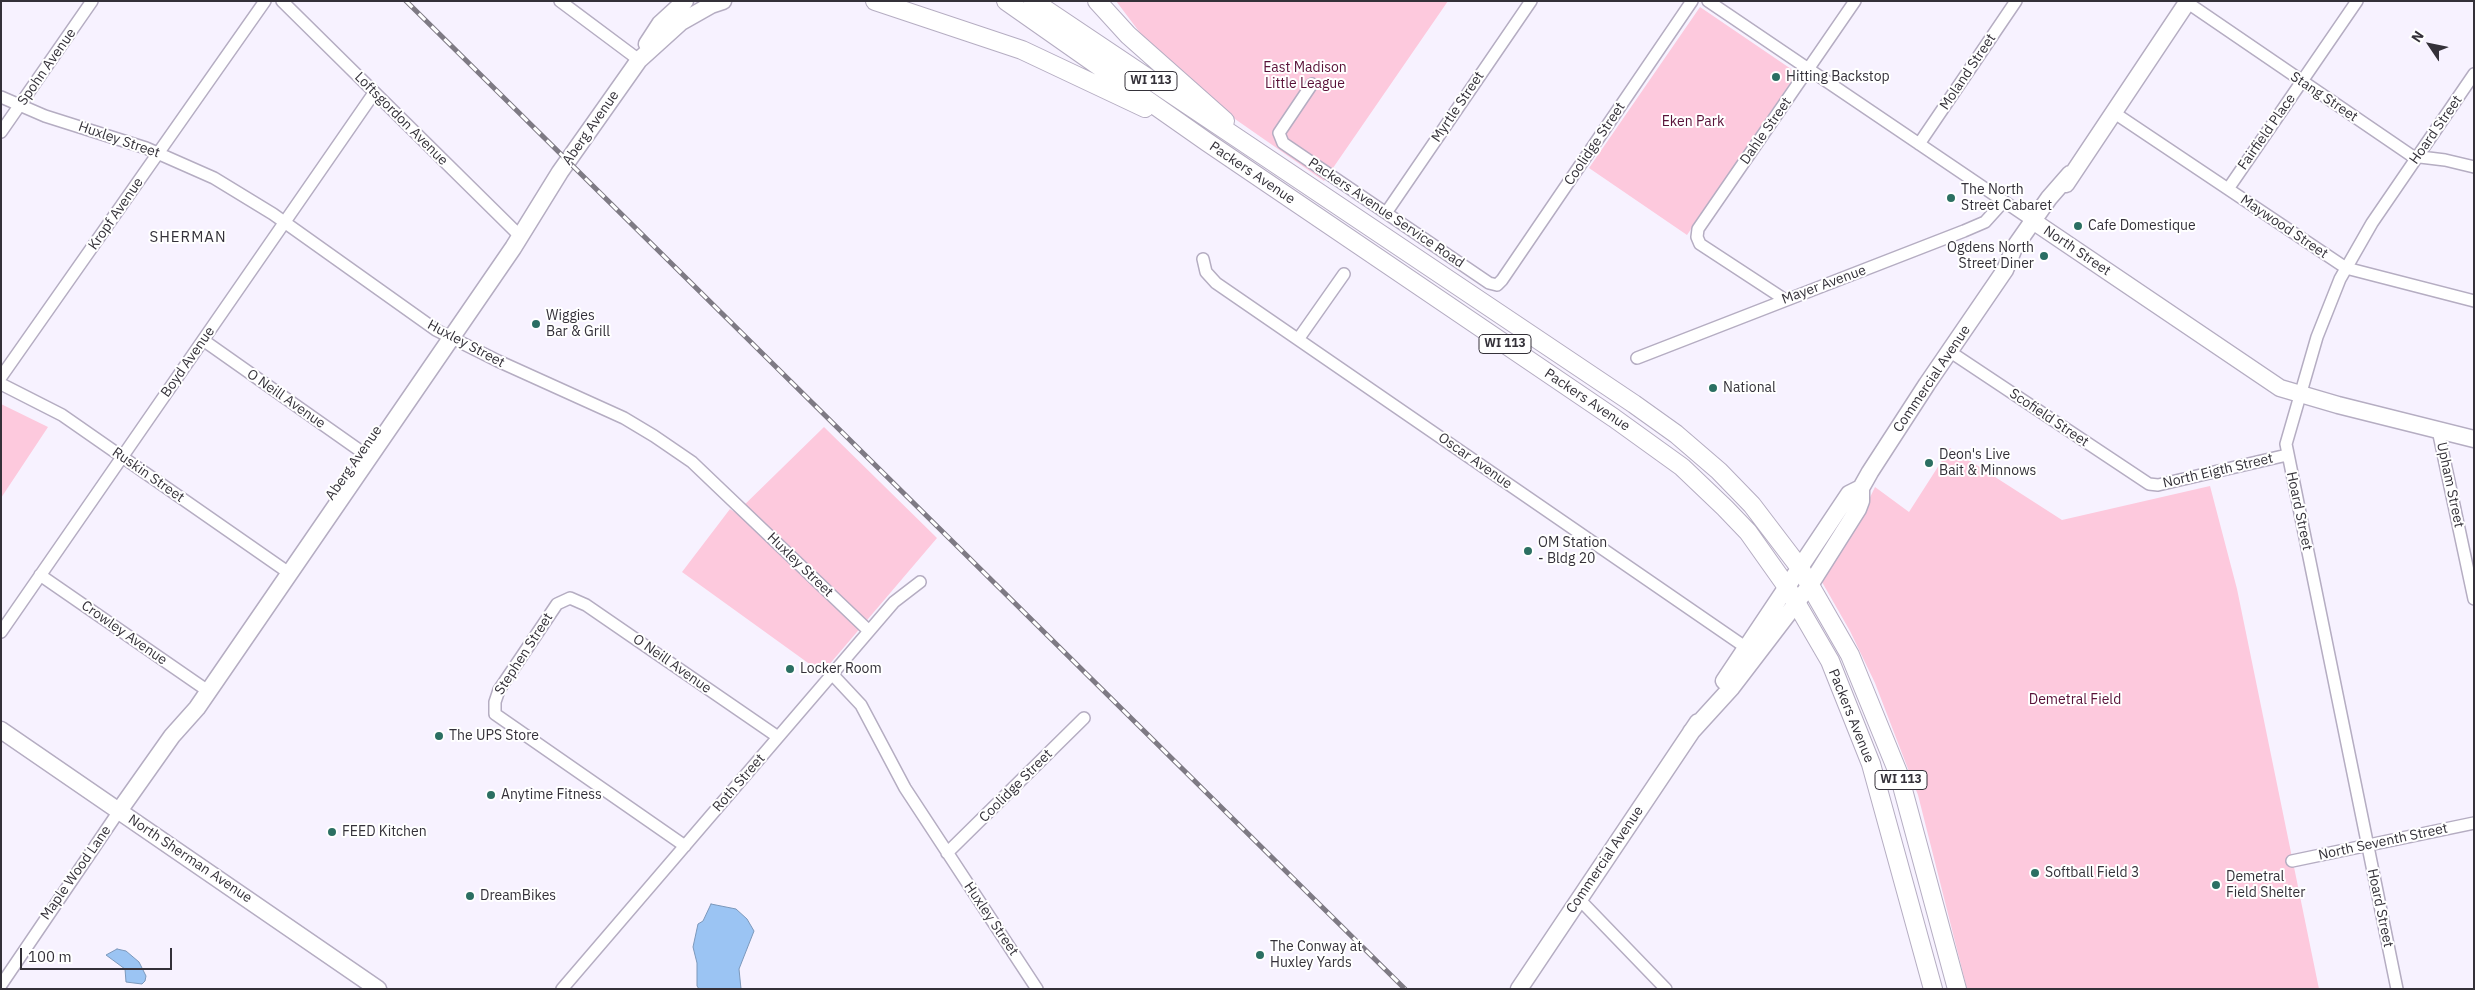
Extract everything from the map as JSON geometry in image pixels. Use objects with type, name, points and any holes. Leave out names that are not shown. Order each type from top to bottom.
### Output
[{"type":"main road","points":[[875,1],[1022,50],[1121,96],[1200,137]]},
{"type":"main road","name":"Packers Avenue","points":[[1006,1],[1200,137],[1657,448],[1702,485],[1748,532],[1787,587],[1830,661],[1871,764],[1933,989]]},
{"type":"main road","name":"Packers Avenue","points":[[1034,1],[1676,434],[1719,471],[1752,506],[1800,568],[1850,655],[1899,775],[1957,989]]},
{"type":"main road","points":[[1097,1],[1128,36],[1269,159]]},
{"type":"street","name":"Spohn Avenue","points":[[1,132],[92,1]]},
{"type":"street","name":"Kropf Avenue","points":[[1,377],[265,1]]},
{"type":"street","name":"Loftsgordon Avenue","points":[[282,1],[518,234]]},
{"type":"street","points":[[560,1],[639,60]]},
{"type":"street","name":"Aberg Avenue","points":[[119,811],[172,736],[191,716],[204,688],[639,60],[651,35],[685,1]]},
{"type":"street","name":"Aberg Avenue","points":[[639,60],[680,22],[711,5],[723,1]]},
{"type":"street","name":"Myrtle Street","points":[[1386,213],[1531,1]]},
{"type":"street","name":"Coolidge Street","points":[[1496,285],[1502,280],[1692,1]]},
{"type":"street","name":"North Street","points":[[1708,1],[2280,388],[2300,395],[2474,440]]},
{"type":"street","name":"Dahle Street","points":[[1784,299],[1702,245],[1697,237],[1701,223],[1809,70],[1855,1]]},
{"type":"street","name":"Moland Street","points":[[1919,144],[2016,1]]},
{"type":"street","name":"Fairfield Place","points":[[2228,188],[2357,1]]},
{"type":"street","name":"Stang Street","points":[[2187,2],[2416,158],[2446,160],[2474,167]]},
{"type":"street","name":"Commercial Avenue","points":[[1519,989],[1691,732],[1709,714],[1751,651],[1787,587],[1849,494],[1861,488],[2005,270],[2014,264],[2037,223],[2057,203],[2070,174],[2187,2]]},
{"type":"street","name":"Hoard Street","points":[[2396,989],[2286,444],[2317,337],[2346,268],[2372,223],[2474,74]]},
{"type":"street","name":"Packers Avenue Service Road","points":[[1312,84],[1283,125],[1278,136],[1290,148],[1489,283],[1496,285]]},
{"type":"street","name":"Boyd Avenue","points":[[1,632],[374,93]]},
{"type":"street","name":"Huxley Street","points":[[1,97],[158,153],[214,178],[284,222],[447,336],[624,418],[692,462],[869,631]]},
{"type":"street","name":"Maywood Street","points":[[2113,112],[2346,268],[2474,301]]},
{"type":"street","name":"Mayer Avenue","points":[[1637,358],[1688,340],[1784,299],[1985,222],[2004,201]]},
{"type":"street","name":"Oscar Avenue","points":[[1203,260],[1206,272],[1216,283],[1299,338],[1751,651]]},
{"type":"street","points":[[1299,338],[1344,274]]},
{"type":"street","name":"O Neill Avenue","points":[[203,340],[366,454]]},
{"type":"street","name":"Scofield Street","points":[[1950,351],[2149,484]]},
{"type":"street","name":"Ruskin Street","points":[[1,384],[62,415],[285,571]]},
{"type":"street","name":"Upham Street","points":[[2438,430],[2474,599]]},
{"type":"street","name":"North Eigth Street","points":[[2149,484],[2158,485],[2287,455]]},
{"type":"street","name":"Commercial Avenue","points":[[1751,651],[1796,604],[1810,585],[1858,509],[1862,501],[1861,488]]},
{"type":"street","name":"Crowley Avenue","points":[[40,575],[204,688]]},
{"type":"street","name":"Roth Street","points":[[562,989],[894,602],[920,582]]},
{"type":"street","name":"O Neill Avenue","points":[[564,600],[570,598],[586,605],[778,737]]},
{"type":"street","name":"Stephen Street","points":[[564,600],[554,607],[499,690],[494,702],[495,714],[685,846]]},
{"type":"street","name":"Huxley Street","points":[[832,674],[861,705],[905,788],[1037,989]]},
{"type":"street","name":"Coolidge Street","points":[[947,853],[1084,718]]},
{"type":"street","name":"North Sherman Avenue","points":[[1,730],[378,989]]},
{"type":"street","name":"Maple Wood Lane","points":[[1,986],[119,811]]},
{"type":"street","name":"North Seventh Street","points":[[2292,861],[2474,823]]},
{"type":"street","points":[[1579,899],[1666,989]]},
{"type":"green space","name":"East Madison Little League","points":[[1116,1],[1448,1],[1324,181],[1235,119],[1141,34]]},
{"type":"green space","name":"Eken Park","points":[[1700,7],[1797,73],[1687,235],[1589,168]]},
{"type":"green space","points":[[1,404],[48,427],[1,498]]},
{"type":"green space","points":[[824,427],[937,538],[822,673],[682,572],[730,509],[736,513]]},
{"type":"green space","name":"Demetral Field","points":[[1950,448],[2062,520],[2210,486],[2237,589],[2319,989],[1967,989],[1918,795],[1875,683],[1850,631],[1822,582],[1823,575],[1862,514],[1875,487],[1909,512]]},
{"type":"water","points":[[711,904],[736,909],[747,919],[754,931],[739,969],[741,989],[699,989],[697,986],[697,963],[693,947],[698,924],[703,921]]},
{"type":"water","points":[[117,949],[126,951],[139,962],[146,976],[142,984],[126,982],[125,969],[106,955]]},
{"type":"railway","points":[[406,1],[1405,989]]},
{"type":"place","name":"Hitting Backstop","points":[[1776,77]]},
{"type":"place","name":"The North Street Cabaret","points":[[1951,198]]},
{"type":"place","name":"Cafe Domestique","points":[[2078,226]]},
{"type":"place","name":"Ogdens North Street Diner","points":[[2044,256]]},
{"type":"place","name":"Wiggies Bar & Grill","points":[[536,324]]},
{"type":"place","name":"National","points":[[1713,388]]},
{"type":"place","name":"Deon's Live Bait & Minnows","points":[[1929,463]]},
{"type":"place","name":"OM Station - Bldg 20","points":[[1528,551]]},
{"type":"place","name":"Locker Room","points":[[790,669]]},
{"type":"place","name":"The UPS Store","points":[[439,736]]},
{"type":"place","name":"Anytime Fitness","points":[[491,795]]},
{"type":"place","name":"FEED Kitchen","points":[[332,832]]},
{"type":"place","name":"Softball Field 3","points":[[2035,873]]},
{"type":"place","name":"Demetral Field Shelter","points":[[2216,885]]},
{"type":"place","name":"DreamBikes","points":[[470,896]]},
{"type":"place","name":"The Conway at Huxley Yards","points":[[1260,955]]},
{"type":"district","name":"SHERMAN","points":[[188,238]]}]
